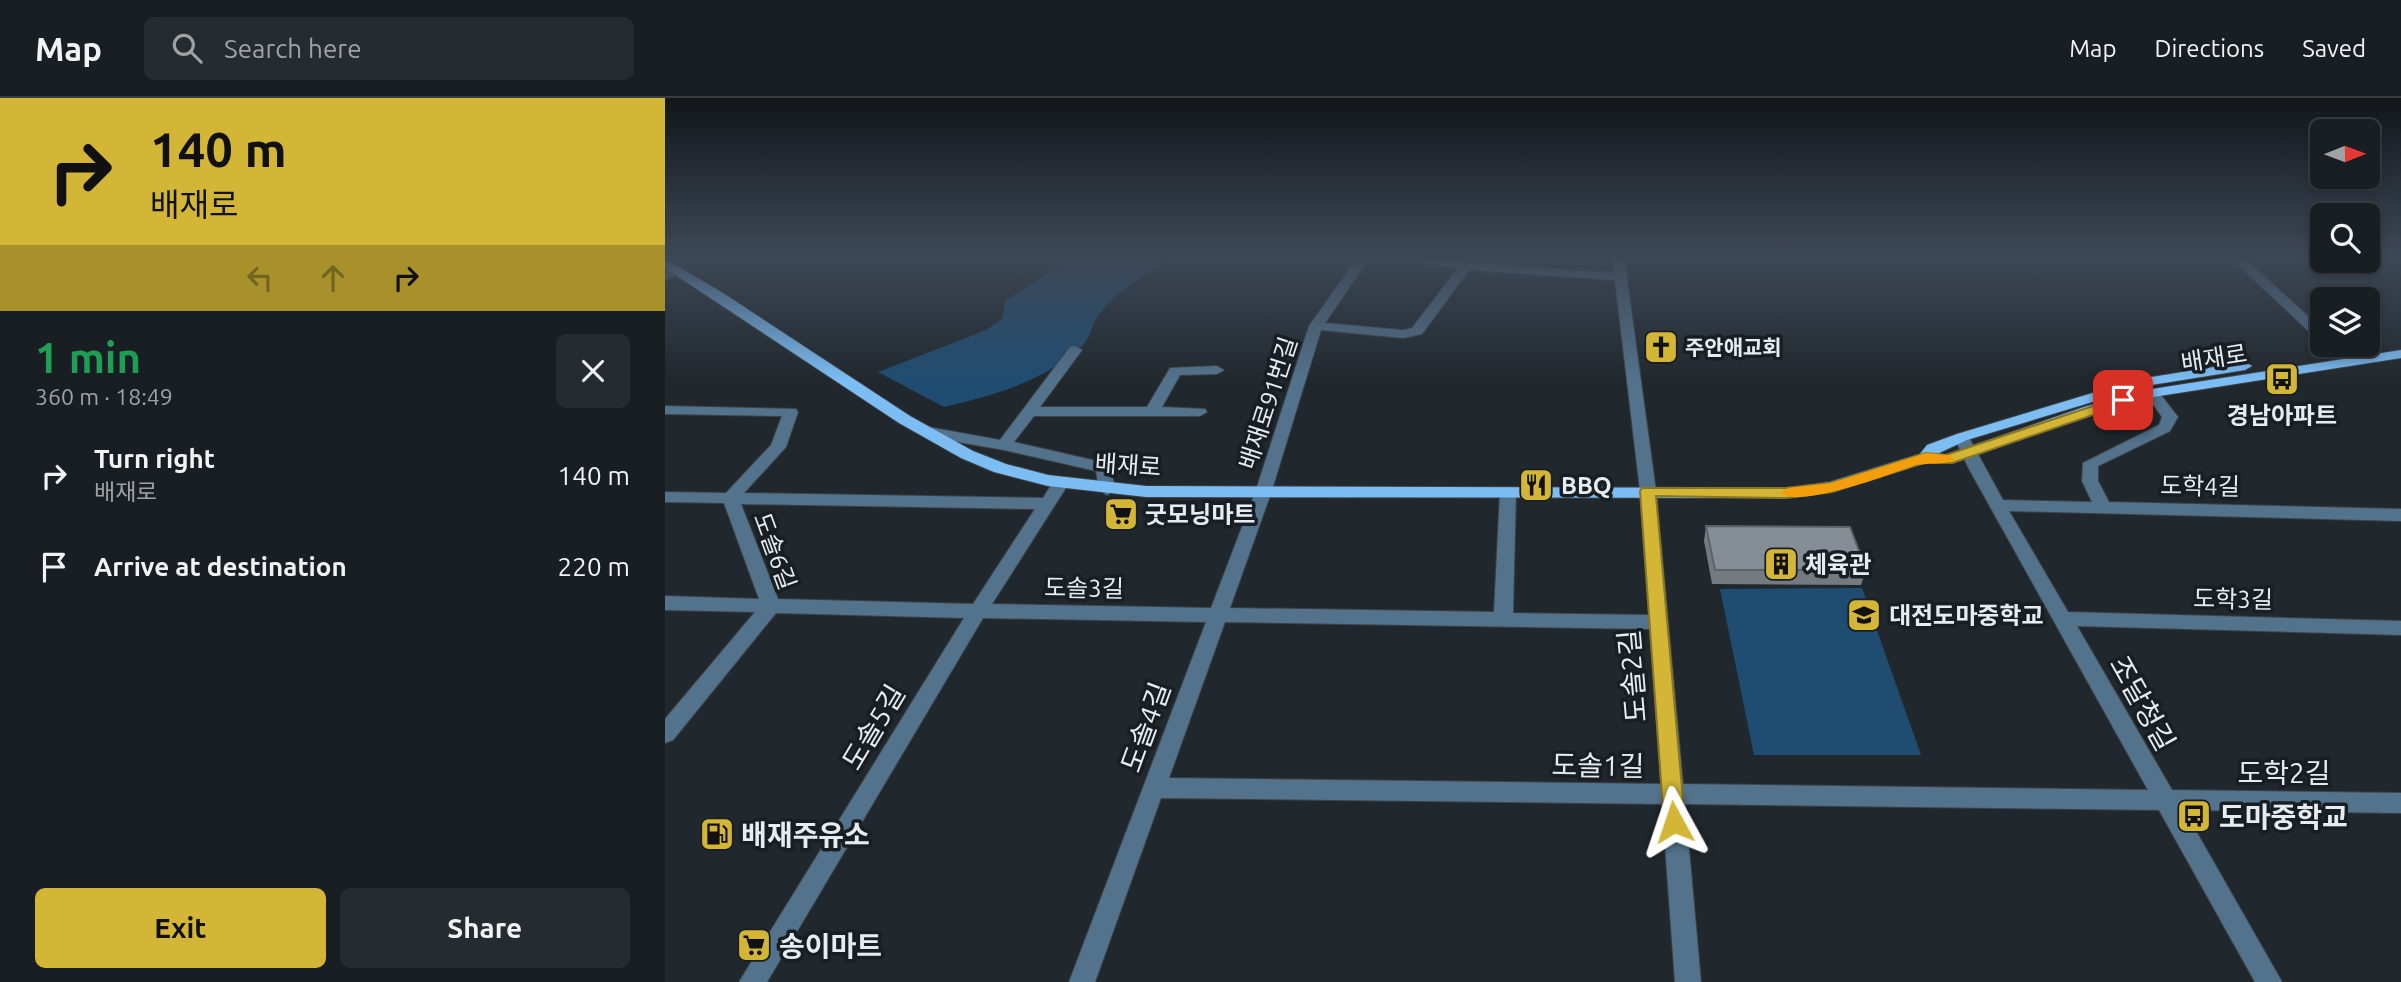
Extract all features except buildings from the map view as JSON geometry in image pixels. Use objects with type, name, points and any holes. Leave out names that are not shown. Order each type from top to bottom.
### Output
[{"type":"main road","name":"배재로","points":[[722,298],[921,431],[999,468],[1061,483],[1107,490],[1263,493],[1786,493],[1832,487],[1926,457],[1947,460],[1965,444],[2084,398],[2144,382],[2312,357]]},
{"type":"main road","name":"배재로","points":[[2380,347],[2401,344]]},
{"type":"main road","name":"배재로","points":[[2380,354],[2401,354]]},
{"type":"main road","name":"배재로","points":[[1965,444],[2152,393],[2216,383],[2324,357]]},
{"type":"main road","points":[[2201,372],[2216,383]]},
{"type":"street","name":"배재로91번길","points":[[1263,493],[1316,327],[1336,298]]},
{"type":"street","name":"배재로91번길","points":[[1316,327],[1412,333],[1417,331],[1442,298]]},
{"type":"street","points":[[1624,298],[1648,491]]},
{"type":"street","points":[[2281,298],[2310,325]]},
{"type":"street","points":[[1004,445],[1075,350]]},
{"type":"street","points":[[1152,412],[1175,371],[1217,370]]},
{"type":"street","points":[[2104,508],[2089,482],[2088,471],[2091,463],[2165,428],[2170,417],[2152,393]]},
{"type":"street","name":"도솔6길","points":[[665,410],[791,412],[778,447],[730,498],[771,606],[665,734]]},
{"type":"street","points":[[1029,411],[1201,412]]},
{"type":"street","points":[[921,431],[1004,445],[1104,468],[1107,490]]},
{"type":"street","name":"조달청길","points":[[1965,444],[2269,982]]},
{"type":"street","name":"도솔5길","points":[[752,982],[978,611],[1061,483]]},
{"type":"street","name":"도솔2길","points":[[1648,491],[1688,982]]},
{"type":"street","points":[[1503,620],[1508,492]]},
{"type":"street","name":"도솔4길","points":[[1083,982],[1263,493]]},
{"type":"street","points":[[665,497],[1046,503]]},
{"type":"street","name":"도학4길","points":[[1998,505],[2401,515]]},
{"type":"street","name":"도솔3길","points":[[665,603],[1658,622]]},
{"type":"street","name":"도학3길","points":[[2063,619],[2401,628]]},
{"type":"street","name":"도솔1길","points":[[1154,788],[2166,801]]},
{"type":"street","name":"도학2길","points":[[2166,801],[2401,803]]},
{"type":"shaded area","points":[[1114,298],[1097,318],[1085,343],[1051,369],[1017,386],[944,407],[878,372],[986,330],[1002,319],[1006,300]]},
{"type":"shaded area","points":[[1862,588],[1921,755],[1754,755],[1720,589]]},
{"type":"slow traffic","points":[[1788,493],[1832,487],[1926,457],[1948,459]]},
{"type":"place","name":"주안애교회","points":[[1661,347]]},
{"type":"place","name":"경남아파트","points":[[2282,379]]},
{"type":"place","name":"BBQ","points":[[1536,485]]},
{"type":"place","name":"굿모닝마트","points":[[1121,514]]},
{"type":"place","name":"체육관","points":[[1781,564]]},
{"type":"place","name":"대전도마중학교","points":[[1864,615]]},
{"type":"place","name":"도마중학교","points":[[2194,816]]},
{"type":"place","name":"배재주유소","points":[[717,834]]},
{"type":"place","name":"송이마트","points":[[754,945]]},
{"type":"route","points":[[1674,822],[1648,491],[1786,493],[1832,487],[1926,457],[1947,460],[2123,400]]}]
